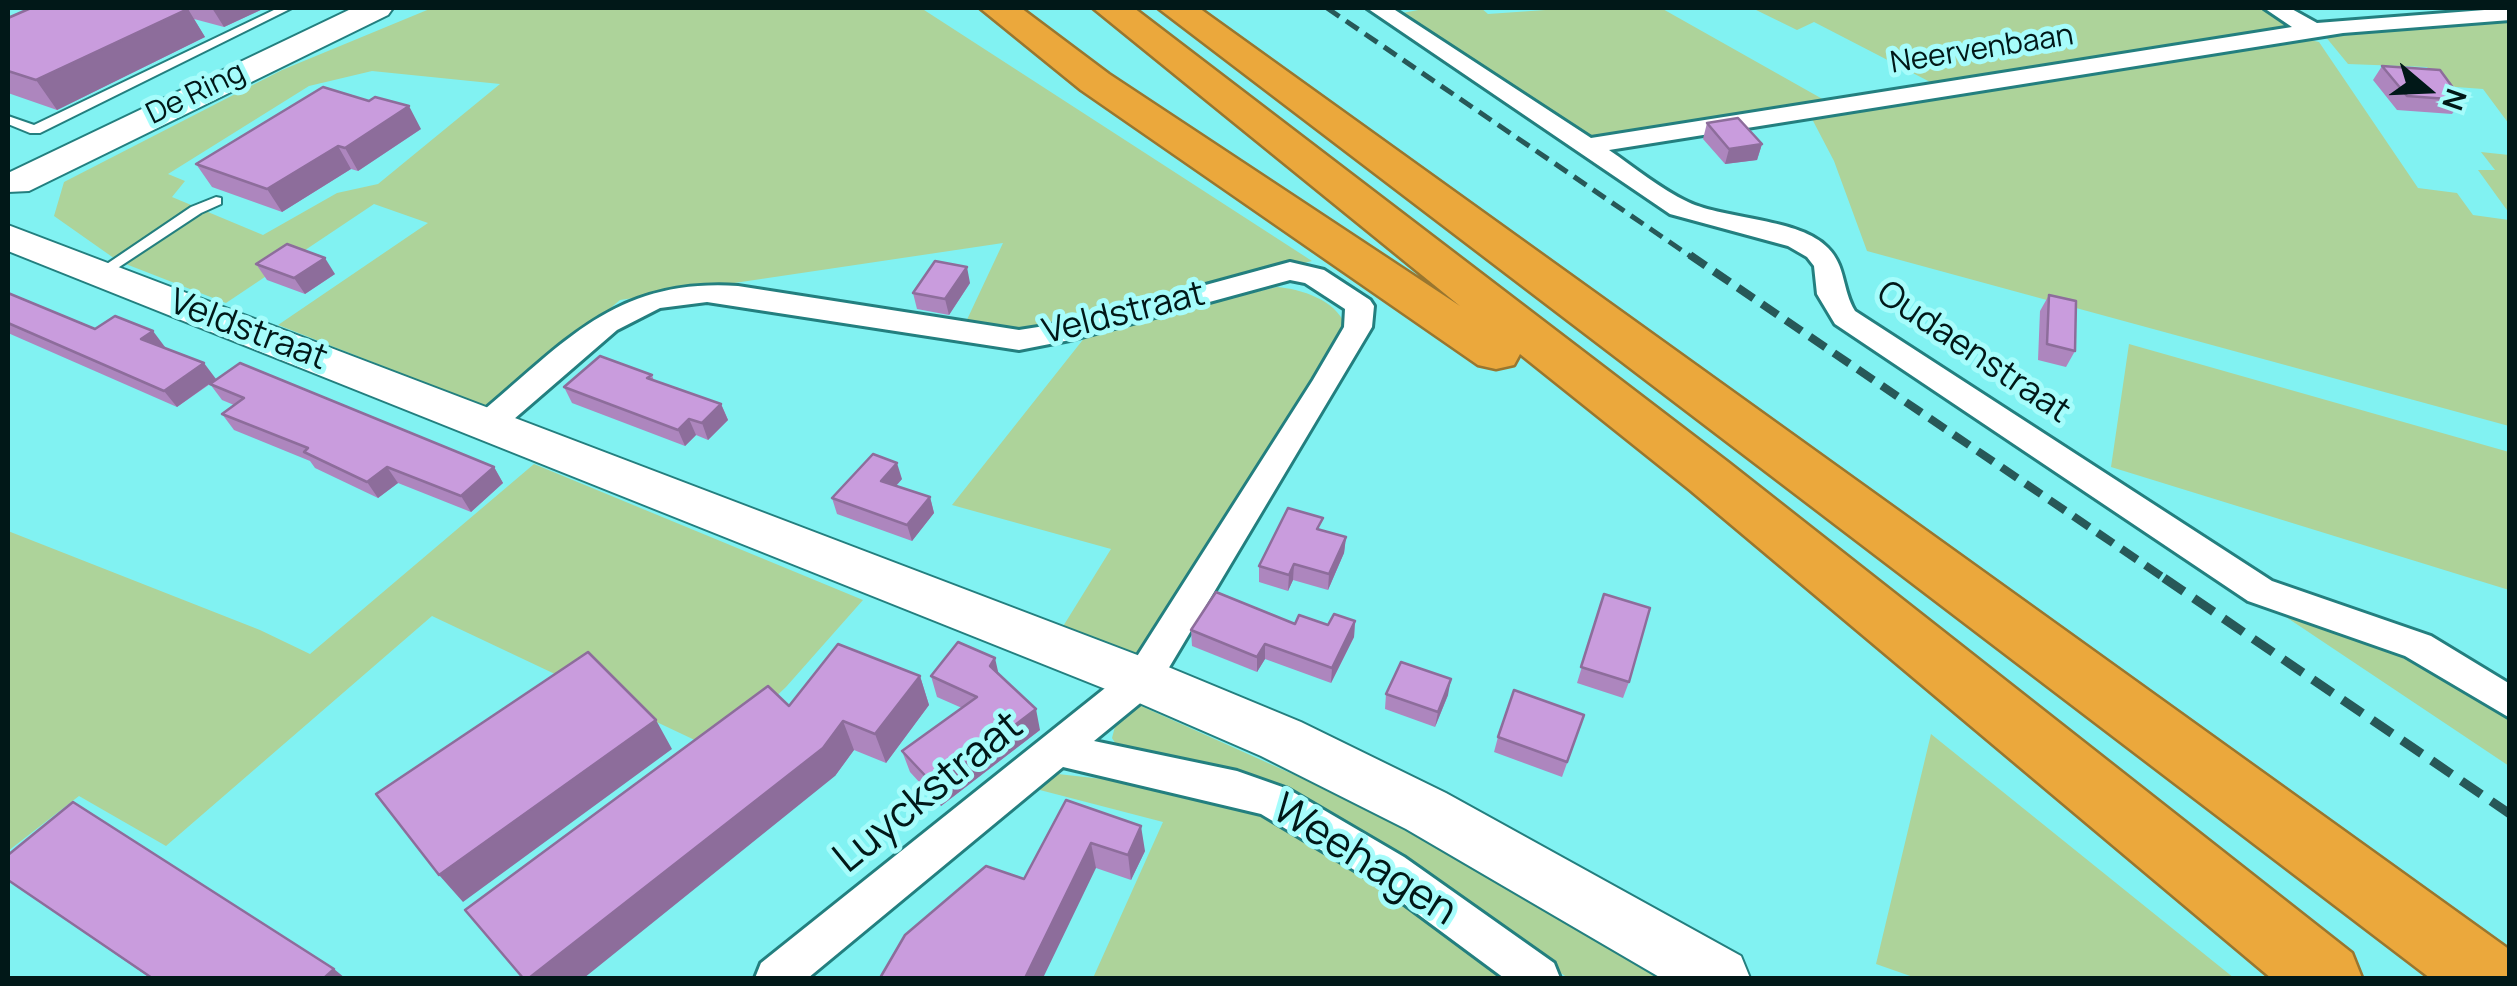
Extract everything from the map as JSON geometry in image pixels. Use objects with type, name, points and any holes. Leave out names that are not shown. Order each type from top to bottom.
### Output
[{"type":"highway","points":[[998,8],[1095,82],[1649,459],[1709,476]]},
{"type":"highway","points":[[1112,8],[1709,476],[2326,978]]},
{"type":"highway","points":[[1176,8],[2488,978]]},
{"type":"highway","points":[[1229,8],[1419,141],[1672,330],[1791,427],[2008,622]]},
{"type":"street","name":"De Ring","points":[[10,185],[376,8]]},
{"type":"street","name":"Oudaenstraat","points":[[1378,8],[1678,208],[1798,240],[1817,251],[1828,266],[1831,294],[1845,317],[2260,591],[2418,646],[2510,703]]},
{"type":"street","points":[[2276,8],[2314,31]]},
{"type":"street","name":"Neervenbaan","points":[[1584,147],[2314,31],[2510,13]]},
{"type":"street","points":[[8,221],[26,197],[24,188],[10,185]]},
{"type":"street","name":"Veldstraat","points":[[8,237],[1142,680],[1281,739],[1426,810],[1718,978]]},
{"type":"street","name":"Veldstraat","points":[[488,424],[621,313],[667,298],[738,295],[1019,340],[1070,331],[1290,272],[1314,276],[1360,306],[1358,328],[1142,680]]},
{"type":"street","name":"Luyckstraat","points":[[776,978],[1142,680]]},
{"type":"street","name":"Weehagen","points":[[1058,750],[1237,788],[1274,802],[1390,870],[1538,978]]},
{"type":"lane","points":[[8,120],[35,130],[286,8]]},
{"type":"lane","points":[[211,31],[228,36]]},
{"type":"lane","points":[[99,274],[216,201]]},
{"type":"green space","points":[[432,8],[921,8],[1312,261],[1041,332],[964,326],[1003,243],[620,300],[492,409],[278,325],[428,223],[374,204],[226,303],[118,261],[54,216],[64,182],[282,70]],"holes":[[[372,71],[500,84],[378,184],[337,193],[263,235],[172,197],[185,181],[168,174],[309,86]]]},
{"type":"green space","points":[[1429,8],[1481,8],[1488,14],[1574,8],[1661,8],[1826,101],[1589,140],[1397,14]]},
{"type":"green space","points":[[1752,8],[2266,8],[2289,25],[1934,84],[1814,22],[1797,30]]},
{"type":"green space","points":[[2509,17],[2509,124],[2483,89],[2442,86],[2427,67],[2348,64],[2325,36],[2404,25]]},
{"type":"green space","points":[[2300,38],[2319,42],[2418,188],[2457,193],[2473,215],[2509,220],[2509,426],[1867,251],[1834,161],[1811,117]]},
{"type":"green space","points":[[2481,152],[2509,155],[2509,213],[2478,170],[2495,170]]},
{"type":"green space","points":[[1277,287],[1307,293],[1326,303],[1345,325],[1142,659],[1062,628],[1111,549],[952,505],[1089,332]]},
{"type":"green space","points":[[2129,344],[2509,452],[2509,590],[2111,467]]},
{"type":"green space","points":[[534,464],[863,600],[786,687],[718,751],[432,616],[166,846],[79,796],[8,851],[8,531],[260,630],[310,654]]},
{"type":"green space","points":[[2286,617],[2385,646],[2436,671],[2509,718],[2509,766]]},
{"type":"green space","points":[[1139,705],[1359,804],[1663,978],[1568,978],[1317,806],[1277,787],[1117,746],[1112,738],[1117,719]]},
{"type":"green space","points":[[1931,734],[2234,978],[1916,978],[1876,964]]},
{"type":"green space","points":[[1049,773],[1147,784],[1240,806],[1287,828],[1414,910],[1502,978],[1093,978],[1163,822],[1036,789]]},
{"type":"building","points":[[31,8],[188,9],[36,80],[8,71],[8,18]]},
{"type":"building","points":[[2382,66],[2440,70],[2462,100],[2407,96]]},
{"type":"building","points":[[323,87],[369,101],[375,97],[409,106],[345,148],[338,146],[267,189],[196,164]]},
{"type":"building","points":[[1738,118],[1762,144],[1729,149],[1707,123]]},
{"type":"building","points":[[287,244],[325,258],[294,278],[256,264]]},
{"type":"building","points":[[935,261],[967,267],[945,299],[913,293]]},
{"type":"building","points":[[8,293],[95,329],[115,316],[153,331],[141,339],[204,363],[164,391],[8,323]]},
{"type":"building","points":[[2049,295],[2076,301],[2075,351],[2047,344]]},
{"type":"building","points":[[600,356],[652,375],[647,378],[721,404],[702,423],[689,419],[678,430],[564,387]]},
{"type":"building","points":[[240,363],[494,467],[461,496],[387,467],[367,482],[304,452],[308,448],[222,414],[244,398],[210,384]]},
{"type":"building","points":[[873,454],[897,463],[881,481],[930,497],[907,525],[832,498]]},
{"type":"building","points":[[1288,508],[1323,518],[1317,529],[1346,537],[1329,574],[1294,564],[1289,575],[1259,566]]},
{"type":"building","points":[[1216,592],[1295,624],[1299,615],[1328,625],[1334,614],[1355,621],[1332,668],[1265,644],[1257,657],[1191,630]]},
{"type":"building","points":[[1604,594],[1650,608],[1629,682],[1581,667]]},
{"type":"building","points":[[958,642],[995,658],[990,666],[1036,709],[935,786],[902,751],[977,697],[931,676]]},
{"type":"building","points":[[838,644],[920,676],[875,734],[843,721],[823,748],[529,978],[523,978],[465,910],[768,686],[789,706]]},
{"type":"building","points":[[588,652],[656,720],[439,875],[376,794]]},
{"type":"building","points":[[1401,662],[1451,679],[1438,712],[1386,694]]},
{"type":"building","points":[[1514,690],[1584,715],[1567,762],[1498,737]]},
{"type":"building","points":[[1066,800],[1141,826],[1128,855],[1091,843],[1025,978],[880,978],[905,935],[986,866],[1024,879]]},
{"type":"building","points":[[73,802],[334,969],[324,978],[152,978],[8,880],[8,855]]},
{"type":"railway","points":[[1327,8],[1693,258]]},
{"type":"railway","points":[[1690,255],[2167,580]]},
{"type":"railway","points":[[2164,578],[2510,814]]}]
